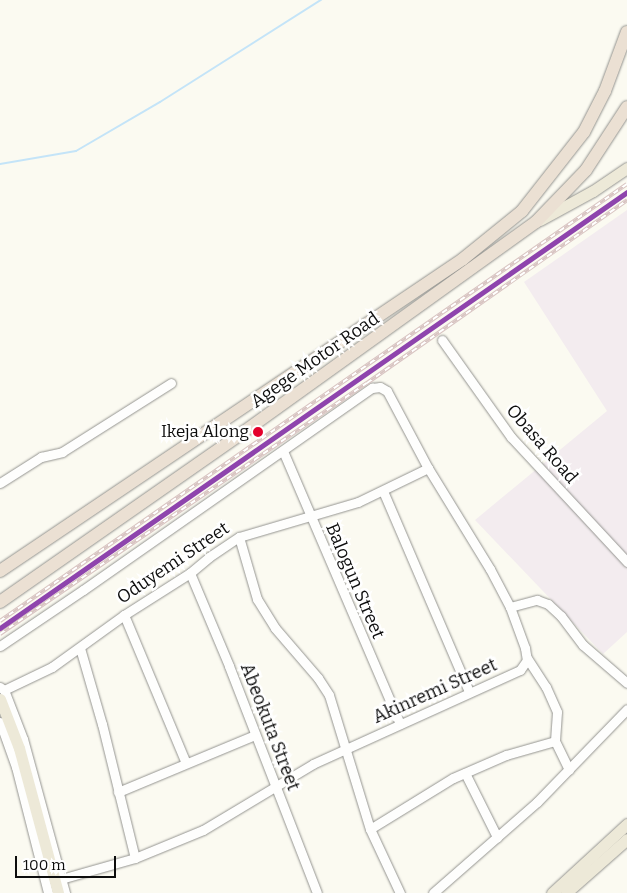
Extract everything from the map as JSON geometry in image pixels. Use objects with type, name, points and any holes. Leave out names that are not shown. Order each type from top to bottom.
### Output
[{"type":"highway","name":"Agege Motor Road","points":[[0,571],[462,259],[522,210],[584,132],[605,91],[627,32]]},
{"type":"highway","points":[[536,222],[586,170],[627,107]]},
{"type":"highway","name":"Agege Motor Road","points":[[0,602],[536,222]]},
{"type":"main road","name":"Agege Motor Road","points":[[536,222],[593,191],[627,168]]},
{"type":"main road","points":[[1,692],[19,748],[56,890]]},
{"type":"main road","points":[[0,715],[14,752],[56,890]]},
{"type":"main road","points":[[552,893],[627,824]]},
{"type":"main road","points":[[566,893],[627,838]]},
{"type":"street","name":"Obasa Road","points":[[442,340],[511,437],[627,562]]},
{"type":"street","points":[[0,483],[41,457],[62,452],[171,384]]},
{"type":"street","points":[[0,646],[84,590],[372,388],[380,387],[387,391],[428,468],[468,530],[510,607],[527,658],[546,687],[557,712],[555,741],[569,770]]},
{"type":"street","name":"Balogun Street","points":[[283,451],[400,724]]},
{"type":"street","name":"Oduyemi Street","points":[[1,692],[52,667],[124,616],[190,574],[209,557],[239,537],[358,502],[428,468]]},
{"type":"street","points":[[384,491],[469,692]]},
{"type":"street","points":[[239,537],[257,599],[275,628],[325,688],[332,702],[344,748],[370,830],[400,893]]},
{"type":"street","name":"Abeokuta Street","points":[[190,574],[229,666],[254,735],[317,893]]},
{"type":"street","points":[[510,607],[537,600],[548,604],[561,616],[583,645],[627,683]]},
{"type":"street","points":[[124,616],[186,763]]},
{"type":"street","points":[[80,648],[102,724],[135,858]]},
{"type":"street","name":"Akinremi Street","points":[[56,890],[203,830],[275,786],[344,748],[520,670],[525,666],[527,658]]},
{"type":"street","points":[[433,893],[569,770],[627,708]]},
{"type":"street","points":[[0,722],[56,890]]},
{"type":"street","points":[[118,792],[254,735]]},
{"type":"street","points":[[370,830],[465,773],[506,755],[555,741]]},
{"type":"street","points":[[465,773],[497,837]]},
{"type":"shaded area","points":[[627,210],[627,632],[603,654],[475,520],[607,411],[524,282]]},
{"type":"waterway","points":[[0,164],[76,151],[160,102],[321,0]]},
{"type":"railway","points":[[0,621],[627,184]]},
{"type":"railway","points":[[0,634],[367,383],[627,200]]},
{"type":"transit line","points":[[0,628],[627,192]]},
{"type":"place","name":"Ikeja Along","points":[[258,432]]}]
